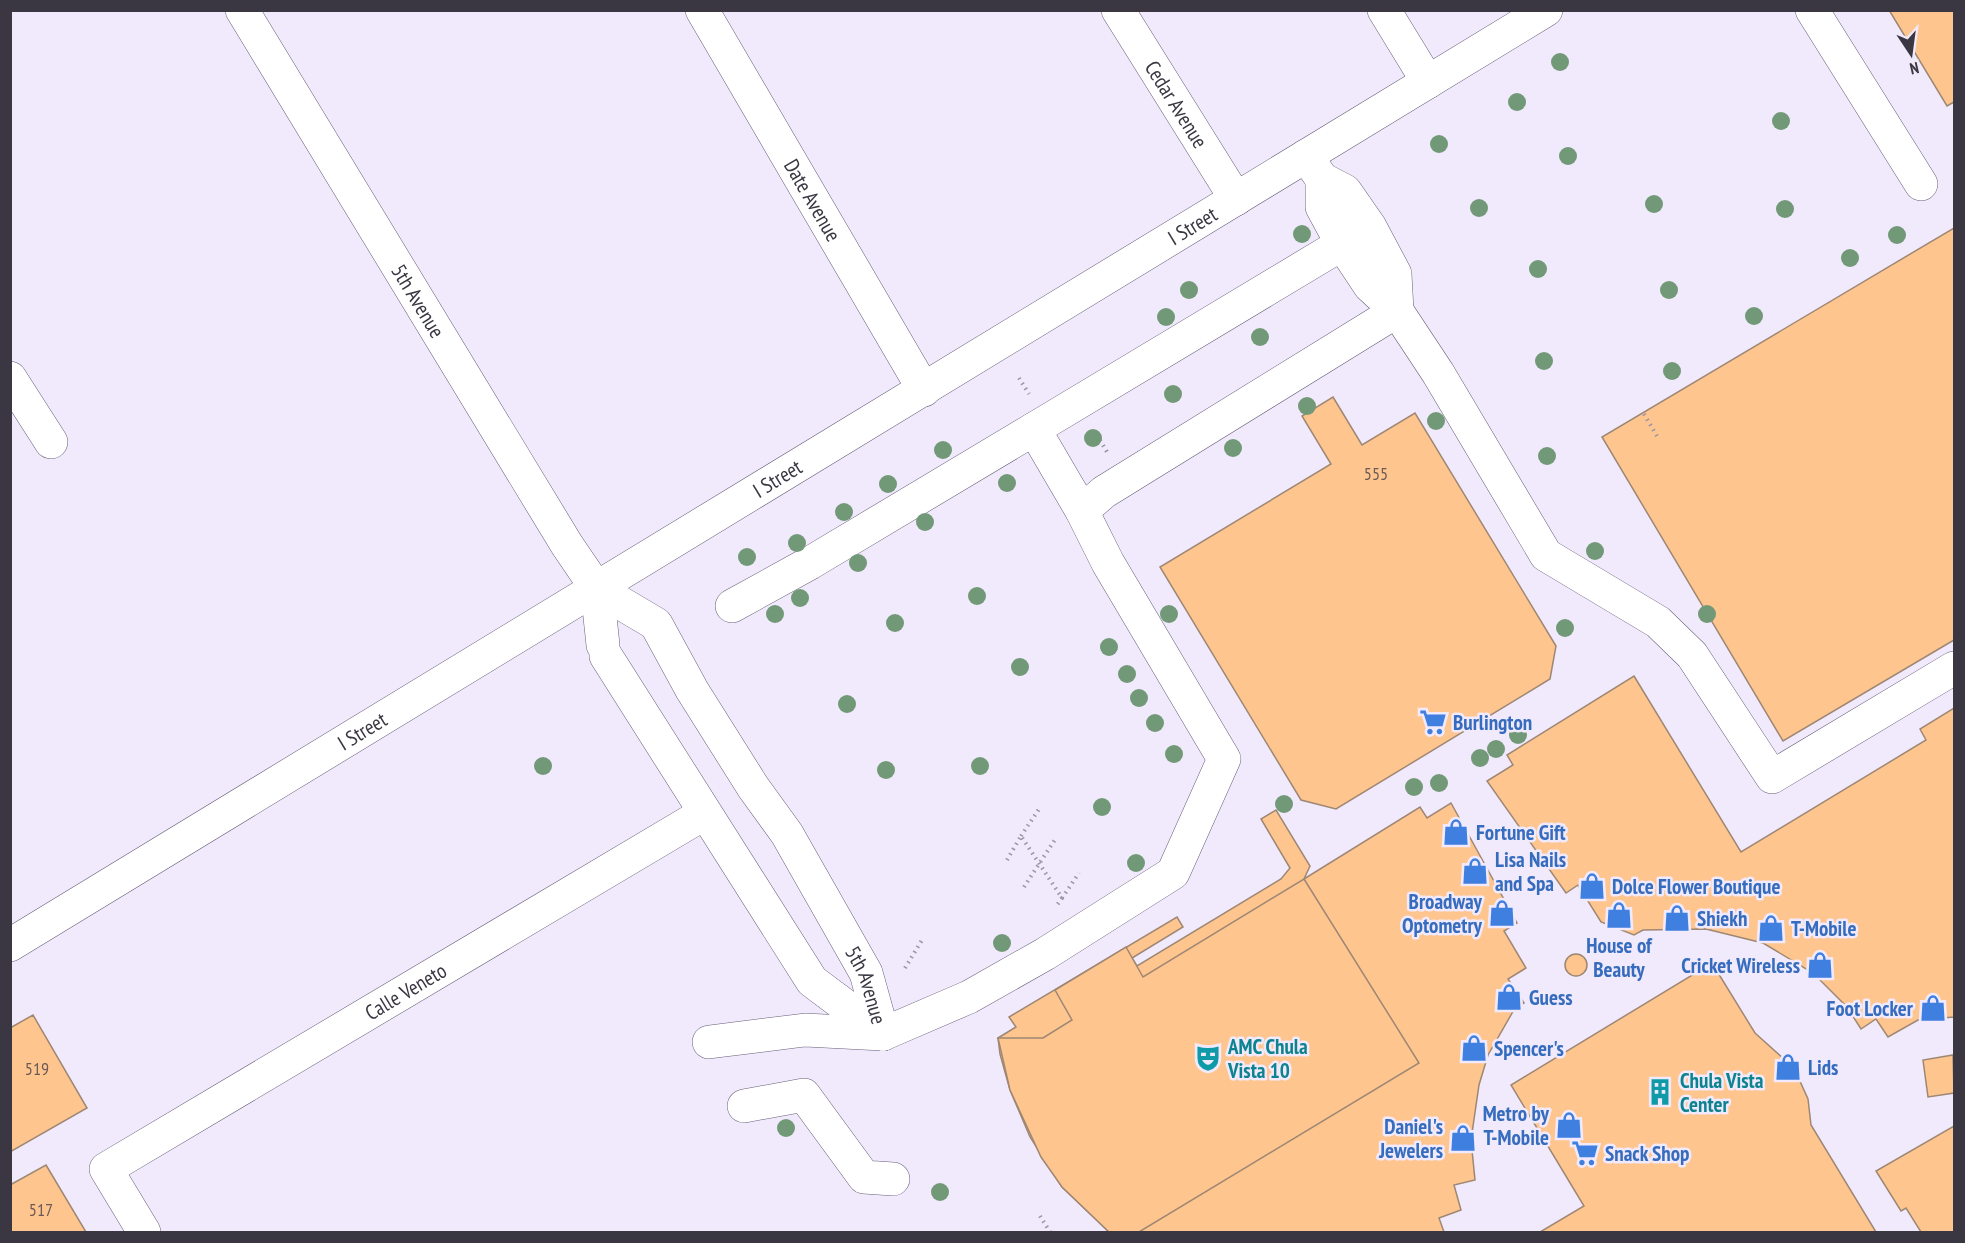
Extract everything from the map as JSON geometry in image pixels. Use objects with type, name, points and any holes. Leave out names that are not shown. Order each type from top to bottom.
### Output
[{"type":"street","name":"5th Avenue","points":[[242,10],[567,545],[597,589],[656,624],[692,690],[753,788],[787,834],[866,973],[883,1034]]},
{"type":"street","name":"Date Avenue","points":[[702,10],[924,390]]},
{"type":"street","name":"Cedar Avenue","points":[[1118,10],[1236,199]]},
{"type":"street","points":[[1384,10],[1428,82]]},
{"type":"street","name":"I Street","points":[[10,945],[1236,199],[1314,167],[1428,82],[1546,10]]},
{"type":"street","points":[[1812,10],[1921,184]]},
{"type":"street","points":[[1314,167],[1322,207],[1342,244],[1370,286],[1397,311],[1438,373],[1546,555],[1658,622],[1692,655],[1772,777],[1954,668]]},
{"type":"street","points":[[1314,167],[1345,191],[1370,227],[1395,274],[1397,311]]},
{"type":"street","points":[[732,606],[810,563],[1342,244]]},
{"type":"street","points":[[1082,511],[1104,492],[1397,311]]},
{"type":"street","points":[[10,378],[51,442]]},
{"type":"street","points":[[709,1042],[805,1030],[883,1034],[969,997],[1045,954],[1173,873],[1224,759],[1108,562],[1082,511],[1034,429]]},
{"type":"street","name":"5th Avenue","points":[[597,589],[605,651],[812,981],[883,1034]]},
{"type":"street","name":"Calle Veneto","points":[[144,1233],[106,1169],[705,813]]},
{"type":"street","points":[[744,1106],[804,1095],[864,1177],[893,1179]]},
{"type":"path","points":[[1644,414],[1658,436]]},
{"type":"path","points":[[1007,860],[1039,809]]},
{"type":"path","points":[[1021,836],[1062,898]]},
{"type":"path","points":[[1024,887],[1056,838]]},
{"type":"path","points":[[1052,915],[1079,873]]},
{"type":"path","points":[[905,968],[922,940]]},
{"type":"path","points":[[1040,1216],[1050,1233]]},
{"type":"building","points":[[1889,10],[1954,10],[1954,102],[1947,106]]},
{"type":"building","points":[[1954,228],[1954,640],[1783,741],[1602,437]]},
{"type":"building","points":[[1333,397],[1362,445],[1415,413],[1556,646],[1550,679],[1336,809],[1301,800],[1160,567],[1331,464],[1302,416]]},
{"type":"building","points":[[1634,676],[1741,852],[1926,740],[1920,729],[1954,708],[1954,1017],[1918,1020],[1888,1037],[1876,1019],[1861,1029],[1847,1007],[1813,973],[1763,943],[1706,929],[1643,930],[1634,935],[1601,922],[1578,885],[1566,893],[1487,781],[1513,765],[1507,755]]},
{"type":"building","points":[[1451,803],[1517,923],[1504,931],[1526,968],[1508,979],[1524,1003],[1515,1008],[1488,1055],[1479,1085],[1471,1140],[1475,1180],[1454,1185],[1461,1210],[1439,1218],[1444,1232],[1109,1232],[1062,1187],[1030,1137],[1010,1090],[1000,1054],[998,1038],[1016,1027],[1009,1017],[1177,917],[1183,927],[1132,958],[1137,966],[1281,879],[1290,868],[1261,819],[1276,810],[1310,866],[1304,879],[1420,807],[1427,818]]},
{"type":"building","name":"AMC Chula Vista 10","points":[[1304,879],[1419,1063],[1139,1232],[1109,1232],[1062,1187],[1041,1157],[1010,1090],[998,1038],[1043,1038],[1072,1020],[1055,990],[1126,947],[1143,977]]},
{"type":"building","points":[[1576,954],[1584,957],[1587,965],[1584,973],[1576,976],[1568,973],[1565,965],[1568,957]]},
{"type":"building","name":"Chula Vista Center","points":[[1712,963],[1755,1033],[1794,1068],[1808,1099],[1811,1125],[1876,1232],[1540,1232],[1584,1206],[1511,1085]]},
{"type":"building","points":[[33,1015],[87,1108],[10,1152],[10,1028]]},
{"type":"building","points":[[1953,1055],[1954,1093],[1928,1097],[1923,1060]]},
{"type":"building","points":[[1954,1126],[1954,1232],[1921,1232],[1906,1208],[1901,1211],[1876,1171]]},
{"type":"building","points":[[46,1165],[86,1232],[10,1232],[10,1185]]},
{"type":"place","name":"Burlington","points":[[1433,722]]},
{"type":"place","name":"Fortune Gift","points":[[1456,832]]},
{"type":"place","name":"Lisa Nails and Spa","points":[[1475,871]]},
{"type":"place","name":"Dolce Flower Boutique","points":[[1592,886]]},
{"type":"place","name":"Broadway Optometry","points":[[1502,913]]},
{"type":"place","name":"House of Beauty","points":[[1619,915]]},
{"type":"place","name":"Shiekh","points":[[1677,918]]},
{"type":"place","name":"T-Mobile","points":[[1771,928]]},
{"type":"place","name":"Cricket Wireless","points":[[1820,965]]},
{"type":"place","name":"Guess","points":[[1509,997]]},
{"type":"place","name":"Foot Locker","points":[[1933,1008]]},
{"type":"place","name":"Spencer's","points":[[1474,1048]]},
{"type":"place","name":"AMC Chula Vista 10","points":[[1208,1058]]},
{"type":"place","name":"Lids","points":[[1788,1067]]},
{"type":"place","name":"Chula Vista Center","points":[[1660,1092]]},
{"type":"place","name":"Metro by T-Mobile","points":[[1569,1125]]},
{"type":"place","name":"Daniel's Jewelers","points":[[1463,1138]]},
{"type":"place","name":"Snack Shop","points":[[1585,1153]]}]
